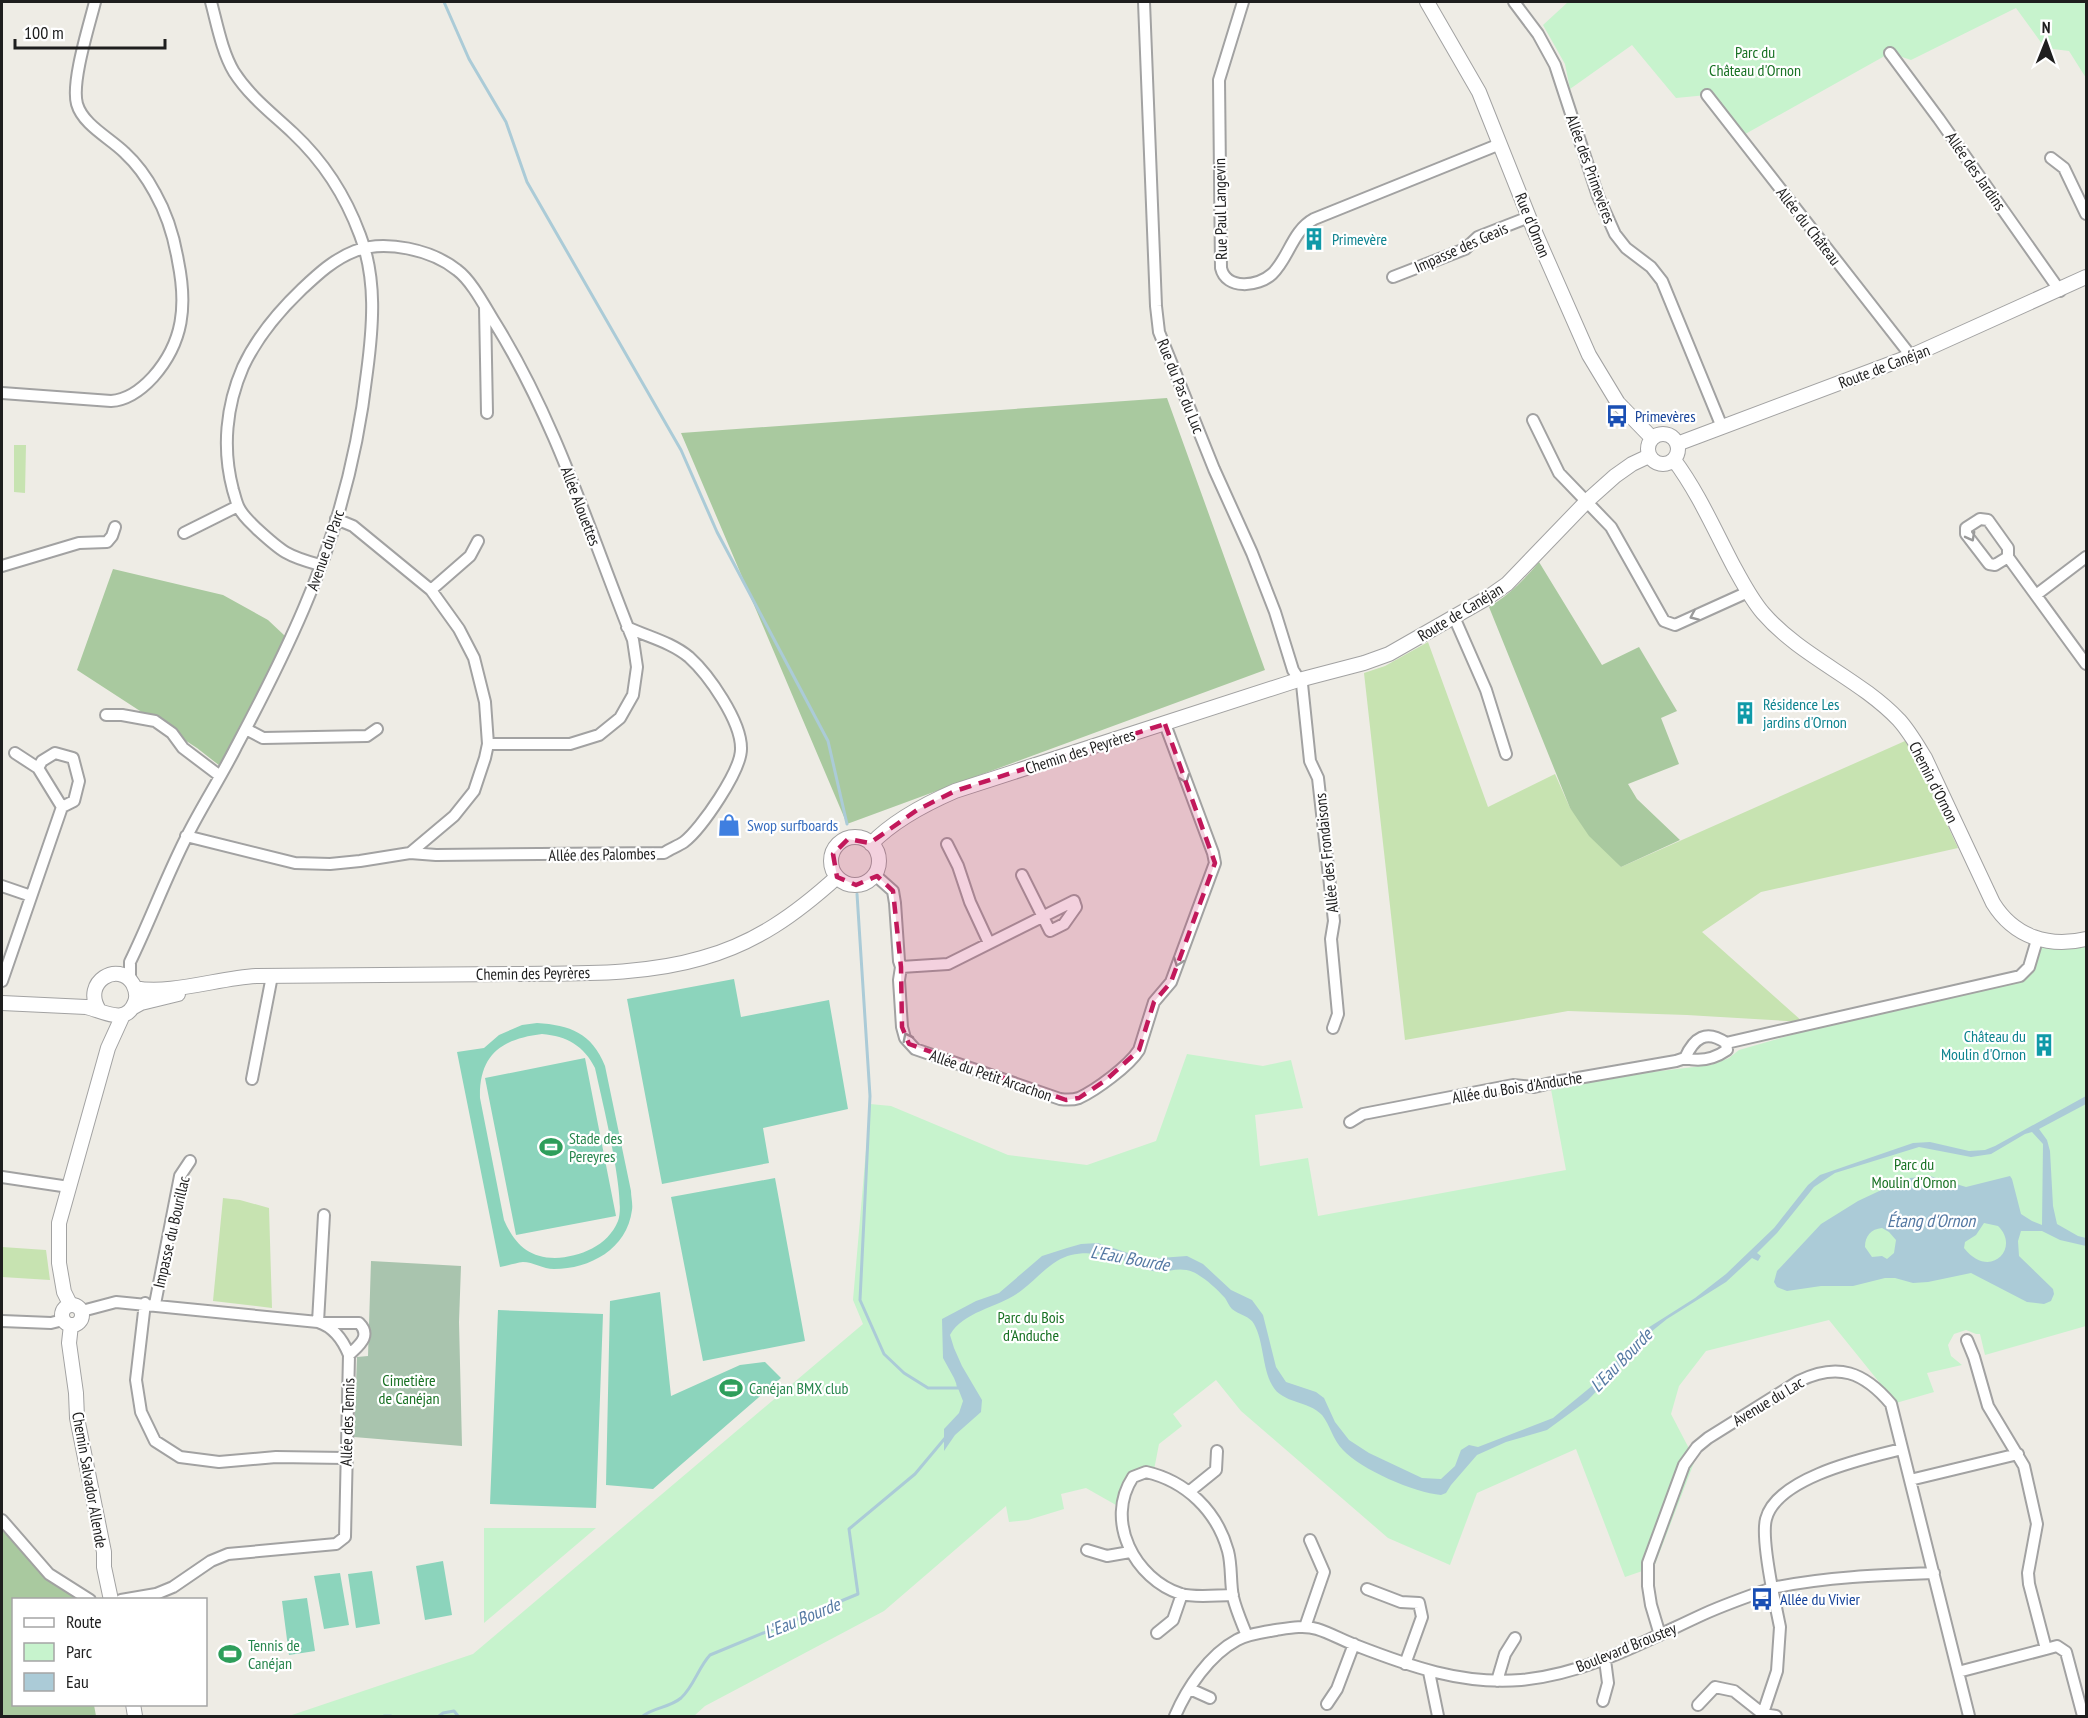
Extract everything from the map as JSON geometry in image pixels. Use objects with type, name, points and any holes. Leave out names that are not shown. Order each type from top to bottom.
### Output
[{"type":"street","points":[[2,393],[121,400],[146,384],[162,365],[176,339],[183,316],[184,296],[176,248],[166,216],[155,193],[126,154],[89,122],[77,102],[76,82],[95,2]]},
{"type":"street","name":"Avenue du Parc","points":[[133,984],[129,962],[186,836],[246,729],[304,608],[320,565],[336,519],[356,441],[372,333],[374,302],[365,248],[351,213],[336,184],[315,158],[292,132],[284,127],[245,88],[232,69],[211,2]]},
{"type":"street","name":"Rue du Pas du Luc","points":[[1144,2],[1156,306],[1159,332],[1207,451],[1252,553],[1275,612],[1293,670],[1299,680]]},
{"type":"street","name":"Rue Paul Langevin","points":[[1243,2],[1219,80],[1221,268],[1229,282],[1240,284],[1263,280],[1272,274],[1302,228],[1314,219],[1500,144]]},
{"type":"street","name":"Rue d'Ornon","points":[[1427,2],[1469,73],[1589,355],[1618,403],[1653,438]]},
{"type":"street","name":"Allée des Primevères","points":[[1515,2],[1538,34],[1555,65],[1604,212],[1621,242],[1651,267],[1662,281],[1722,427]]},
{"type":"street","name":"Allée des Jardins","points":[[1890,53],[2060,291]]},
{"type":"street","name":"Allée du Château","points":[[1707,95],[1911,356]]},
{"type":"street","points":[[2051,158],[2064,168],[2086,214]]},
{"type":"street","name":"Impasse des Geais","points":[[1393,277],[1465,249],[1478,237],[1529,217]]},
{"type":"street","name":"Allée Alouettes","points":[[365,248],[381,246],[425,253],[458,270],[485,307],[513,352],[541,406],[633,640],[637,667],[633,695],[620,718],[599,735],[570,744],[488,744]]},
{"type":"street","points":[[320,565],[295,558],[275,547],[244,517],[238,506],[229,473],[226,440],[228,414],[243,366],[280,310],[328,267],[355,251],[365,248]]},
{"type":"street","name":"Route de Canéjan","points":[[1677,444],[1911,356],[2060,291],[2086,277]]},
{"type":"street","points":[[485,307],[487,413]]},
{"type":"street","points":[[1533,420],[1559,473],[1611,527],[1664,621],[1675,625],[1748,592]]},
{"type":"street","points":[[1666,435],[1677,444],[1677,452],[1670,462],[1660,464],[1649,456],[1648,445],[1653,438],[1666,435]]},
{"type":"street","name":"Route de Canéjan","points":[[1299,680],[1389,654],[1487,598],[1508,584],[1587,501],[1623,470],[1649,456]]},
{"type":"street","name":"Chemin d'Ornon","points":[[1674,459],[1688,480],[1748,592],[1761,611],[1779,630],[1882,705],[1900,721],[1925,758],[1998,911],[2006,921],[2037,940],[2056,942],[2086,939]]},
{"type":"street","points":[[184,533],[238,506]]},
{"type":"street","points":[[336,519],[353,526],[431,590],[459,628],[474,658],[485,702],[488,744],[486,758],[474,791],[454,816],[410,853]]},
{"type":"street","points":[[2008,557],[1995,565],[1989,564],[1966,534],[1966,528],[1980,519],[1988,520],[2008,548],[2008,557],[2086,664]]},
{"type":"street","points":[[2,566],[79,543],[107,542],[115,527]]},
{"type":"street","points":[[431,590],[470,556],[478,541]]},
{"type":"street","points":[[2036,595],[2086,556]]},
{"type":"street","points":[[1454,617],[1486,690],[1506,754]]},
{"type":"street","name":"Allée des Palombes","points":[[186,836],[295,863],[330,864],[410,853],[436,855],[664,853],[684,842],[704,822],[731,778],[742,750],[740,737],[722,699],[690,658],[672,645],[627,627]]},
{"type":"street","name":"Chemin des Peyrères","points":[[871,844],[901,819],[955,791],[1299,680]]},
{"type":"street","name":"Allée des Frondaisons","points":[[1299,680],[1302,684],[1310,761],[1318,778],[1334,921],[1331,939],[1338,1014],[1333,1028]]},
{"type":"street","points":[[106,715],[122,715],[156,721],[172,733],[183,748],[220,776]]},
{"type":"street","name":"Allée du Petit Arcachon","points":[[875,875],[893,891],[899,961],[902,967],[899,980],[902,1027],[905,1038],[915,1050],[1066,1100],[1079,1098],[1106,1080],[1139,1050],[1154,1002],[1171,982],[1215,863],[1165,724]]},
{"type":"street","points":[[246,729],[263,738],[367,736],[377,729]]},
{"type":"street","points":[[15,753],[38,768],[62,807]]},
{"type":"street","points":[[2,981],[62,807],[74,801],[79,781],[73,758],[55,753],[42,760],[38,768]]},
{"type":"street","points":[[857,837],[871,844],[878,855],[879,862],[875,875],[870,880],[856,885],[843,882],[837,877],[831,862],[833,854],[849,838],[857,837]]},
{"type":"street","points":[[947,844],[989,943]]},
{"type":"street","points":[[902,967],[948,964],[1042,917],[1022,875]]},
{"type":"street","name":"Chemin des Peyrères","points":[[127,1011],[149,1001],[233,977],[546,973],[657,968],[702,958],[773,928],[793,915],[837,877]]},
{"type":"street","points":[[2,886],[31,896]]},
{"type":"street","points":[[1685,1058],[1691,1044],[1696,1040],[1711,1036],[1726,1043],[2020,975],[2029,967],[2037,940]]},
{"type":"street","points":[[108,1048],[108,1028],[94,1001],[94,991],[100,980],[129,962]]},
{"type":"street","points":[[76,1308],[63,1285],[58,1253],[59,1223],[108,1048],[136,995],[133,984],[125,976],[112,974]]},
{"type":"street","points":[[252,1079],[272,976]]},
{"type":"street","name":"Chemin des Peyrères","points":[[133,984],[148,990],[205,984]]},
{"type":"street","points":[[48,1004],[84,997],[94,991]]},
{"type":"street","points":[[2,1003],[48,1004],[101,1011],[113,1016],[127,1011]]},
{"type":"street","name":"Allée du Bois d'Anduche","points":[[1350,1122],[1363,1114],[1513,1085],[1534,1087],[1685,1058],[1701,1060],[1717,1057],[1727,1050],[1726,1043]]},
{"type":"street","name":"Impasse du Bourillac","points":[[190,1161],[180,1176],[150,1304],[136,1380],[141,1412],[155,1441],[180,1457],[219,1462],[276,1457],[345,1458]]},
{"type":"street","points":[[2,1177],[69,1187]]},
{"type":"street","points":[[320,1322],[324,1215]]},
{"type":"street","points":[[2,1321],[67,1323],[62,1310],[116,1302],[320,1322],[359,1323],[363,1326],[364,1339],[349,1355]]},
{"type":"street","name":"Allée des Tennis","points":[[128,1598],[156,1594],[173,1587],[211,1561],[228,1554],[336,1544],[345,1537],[349,1355],[344,1342],[320,1322]]},
{"type":"street","name":"Chemin Salvador Allende","points":[[67,1323],[77,1418],[111,1598]]},
{"type":"street","points":[[1967,1340],[1988,1406],[2024,1466],[2037,1524],[2028,1573],[2029,1584],[2046,1649]]},
{"type":"street","name":"Avenue du Lac","points":[[1660,1635],[1651,1605],[1648,1563],[1678,1478],[1689,1456],[1702,1442],[1799,1381],[1811,1375],[1832,1371],[1853,1374],[1877,1388],[1891,1404],[1969,1716]]},
{"type":"street","points":[[1762,1715],[1777,1671],[1780,1627],[1769,1572],[1765,1520],[1771,1508],[1779,1498],[1813,1476],[1902,1449]]},
{"type":"street","points":[[1190,1491],[1216,1470],[1216,1452]]},
{"type":"street","points":[[1910,1480],[2018,1454]]},
{"type":"street","points":[[1233,1595],[1182,1594],[1155,1579],[1138,1563],[1130,1552],[1122,1517],[1126,1491],[1133,1477],[1146,1472],[1171,1480],[1190,1491],[1210,1513],[1225,1542],[1230,1561],[1233,1595],[1247,1636]]},
{"type":"street","points":[[2,1520],[49,1574],[88,1598]]},
{"type":"street","points":[[1305,1627],[1324,1572],[1310,1540]]},
{"type":"street","points":[[1087,1550],[1107,1556],[1130,1552]]},
{"type":"street","points":[[1772,1588],[1802,1582],[1860,1576],[1934,1573]]},
{"type":"street","name":"Boulevard Broustey","points":[[1175,1716],[1200,1674],[1227,1646],[1247,1636],[1305,1627],[1316,1629],[1430,1672],[1473,1680],[1497,1681],[1549,1676],[1605,1660],[1705,1614],[1772,1588]]},
{"type":"street","points":[[1367,1589],[1401,1602],[1419,1603],[1422,1617],[1406,1664]]},
{"type":"street","points":[[1157,1633],[1173,1620],[1182,1594]]},
{"type":"street","points":[[1497,1681],[1505,1654],[1515,1638]]},
{"type":"street","points":[[1327,1704],[1337,1689],[1354,1644]]},
{"type":"street","points":[[1958,1672],[2057,1646],[2066,1652],[2082,1697],[2083,1716],[2086,1715]]},
{"type":"street","points":[[1603,1701],[1608,1683],[1605,1660]]},
{"type":"street","points":[[1430,1672],[1438,1716]]},
{"type":"street","points":[[1698,1705],[1715,1687],[1734,1691],[1762,1715],[1776,1716]]},
{"type":"street","points":[[1190,1689],[1210,1698]]},
{"type":"highlighted area","points":[[1165,724],[1215,863],[1171,982],[1154,1002],[1139,1050],[1106,1080],[1079,1098],[1066,1100],[909,1044],[902,1027],[901,967],[893,891],[877,876],[856,885],[837,877],[833,854],[848,839],[870,843],[917,810],[955,791]]},
{"type":"green space","name":"Parc du Château d'Ornon","points":[[1568,2],[2086,2],[2086,78],[2069,51],[2045,48],[2016,8],[1911,60],[1890,53],[1740,137],[1707,95],[1676,98],[1632,45],[1570,89],[1565,64],[1543,25]]},
{"type":"green space","points":[[1167,398],[1265,670],[847,824],[681,433]]},
{"type":"green space","points":[[14,445],[26,445],[25,493],[14,492]]},
{"type":"green space","points":[[1539,562],[1602,665],[1639,647],[1677,711],[1661,718],[1679,764],[1628,784],[1637,799],[1680,840],[1621,867],[1589,836],[1570,808],[1489,607],[1516,587]]},
{"type":"green space","points":[[113,569],[223,595],[268,620],[285,636],[220,766],[197,748],[77,670]]},
{"type":"green space","points":[[1428,642],[1488,807],[1555,774],[1570,808],[1621,867],[1905,741],[1912,749],[1958,848],[1761,892],[1702,932],[1803,1022],[1568,1011],[1405,1040],[1364,673],[1385,666]]},
{"type":"green space","name":"Parc du Bois d'Anduche","points":[[2086,939],[2086,1326],[1985,1355],[1980,1334],[1966,1330],[1954,1334],[1948,1345],[1951,1356],[1962,1365],[1927,1373],[1934,1392],[1896,1403],[1829,1320],[1706,1351],[1679,1386],[1671,1414],[1695,1460],[1654,1567],[1625,1577],[1576,1449],[1477,1493],[1450,1565],[1388,1538],[1241,1411],[1216,1380],[1173,1414],[1182,1426],[1159,1444],[1154,1470],[1139,1473],[1123,1503],[1116,1505],[1086,1488],[1061,1494],[1064,1509],[1028,1520],[1009,1522],[1006,1506],[884,1611],[705,1706],[694,1716],[289,1716],[473,1654],[863,1324],[853,1300],[870,1104],[891,1106],[1008,1155],[1087,1165],[1156,1141],[1187,1054],[1263,1066],[1291,1060],[1303,1108],[1255,1115],[1260,1166],[1308,1158],[1318,1216],[1566,1170],[1550,1084],[1711,1065],[1729,1058],[1739,1050],[2020,976],[2036,947]]},
{"type":"green space","points":[[734,979],[741,1017],[829,1000],[848,1109],[763,1128],[769,1163],[662,1184],[627,999]]},
{"type":"green space","points":[[549,1024],[570,1029],[586,1038],[594,1046],[605,1066],[631,1191],[632,1210],[629,1224],[615,1246],[593,1261],[581,1265],[554,1269],[523,1262],[500,1267],[457,1052],[484,1048],[499,1035],[522,1025]],"holes":[[[551,1035],[567,1040],[580,1048],[595,1068],[612,1147],[620,1210],[613,1230],[600,1243],[583,1252],[555,1258],[537,1255],[523,1248],[512,1236],[504,1220],[480,1098],[484,1071],[488,1060],[495,1052],[504,1045],[528,1036]]]},
{"type":"green space","name":"Stade des Pereyres","points":[[585,1058],[616,1216],[516,1235],[485,1078]]},
{"type":"green space","points":[[775,1178],[805,1341],[703,1361],[671,1197]]},
{"type":"green space","points":[[223,1198],[269,1208],[272,1308],[213,1301]]},
{"type":"green space","points":[[2,1247],[46,1250],[50,1280],[2,1277]]},
{"type":"green space","name":"Cimetière de Canéjan","points":[[371,1261],[461,1266],[459,1322],[462,1446],[354,1437],[357,1357],[368,1356]]},
{"type":"green space","name":"Canéjan BMX club","points":[[660,1292],[671,1396],[740,1365],[765,1362],[781,1378],[653,1489],[606,1485],[610,1301]]},
{"type":"green space","points":[[498,1310],[603,1314],[596,1508],[490,1504]]},
{"type":"green space","points":[[2,1520],[25,1549],[89,1598],[12,1598],[12,1706],[94,1706],[96,1716],[2,1716]]},
{"type":"green space","points":[[484,1528],[596,1528],[484,1623]]},
{"type":"green space","points":[[443,1561],[452,1615],[425,1620],[416,1566]]},
{"type":"green space","points":[[372,1571],[380,1624],[356,1628],[348,1574]]},
{"type":"green space","points":[[340,1573],[349,1625],[324,1629],[314,1576]]},
{"type":"green space","points":[[307,1598],[315,1651],[289,1655],[282,1601]]},
{"type":"water","name":"Étang d'Ornon","points":[[2086,1096],[2086,1104],[2039,1129],[2047,1140],[2050,1151],[2053,1206],[2057,1224],[2086,1238],[2086,1246],[2060,1240],[2042,1231],[2021,1231],[2018,1241],[2019,1256],[2053,1289],[2054,1294],[2051,1301],[2044,1304],[2027,1302],[1971,1273],[1928,1282],[1913,1283],[1885,1278],[1853,1286],[1821,1286],[1787,1291],[1777,1287],[1774,1282],[1777,1271],[1821,1224],[1858,1201],[1910,1178],[1930,1176],[1966,1187],[2010,1176],[2021,1214],[2042,1225],[2043,1144],[2032,1132],[1991,1154],[1971,1157],[1919,1147],[1835,1173],[1814,1187],[1777,1233],[1757,1253],[1761,1256],[1758,1261],[1752,1258],[1726,1282],[1667,1319],[1641,1340],[1618,1369],[1588,1400],[1547,1430],[1506,1442],[1477,1455],[1446,1493],[1441,1495],[1403,1485],[1362,1465],[1340,1446],[1322,1415],[1276,1391],[1269,1378],[1254,1324],[1250,1319],[1232,1309],[1225,1298],[1201,1276],[1178,1269],[1161,1272],[1149,1270],[1115,1258],[1091,1253],[1068,1256],[1057,1261],[1013,1296],[964,1320],[950,1335],[962,1366],[982,1400],[981,1412],[955,1435],[944,1451],[944,1429],[959,1413],[963,1401],[943,1358],[942,1319],[976,1301],[999,1293],[1042,1256],[1081,1244],[1098,1243],[1146,1259],[1187,1256],[1203,1264],[1231,1290],[1252,1300],[1263,1315],[1276,1367],[1286,1382],[1316,1392],[1324,1398],[1335,1422],[1349,1440],[1369,1453],[1422,1478],[1441,1479],[1455,1466],[1461,1450],[1469,1445],[1478,1447],[1553,1418],[1598,1381],[1643,1331],[1695,1298],[1726,1274],[1774,1228],[1808,1185],[1820,1175],[1913,1143],[1930,1142],[1969,1151],[1985,1150]],"holes":[[[1984,1223],[1998,1226],[2006,1243],[1999,1258],[1984,1262],[1964,1248],[1965,1242],[1976,1235]],[[1882,1228],[1896,1240],[1894,1253],[1887,1259],[1882,1256],[1872,1257],[1865,1247],[1869,1234]]]},
{"type":"waterway","points":[[444,2],[469,59],[506,122],[527,182],[681,450],[717,532],[828,741],[847,824]]},
{"type":"waterway","points":[[857,894],[870,1096],[860,1300],[884,1354],[904,1373],[928,1388],[959,1388],[958,1385]]},
{"type":"waterway","name":"L'Eau Bourde","points":[[643,1716],[681,1698],[710,1655],[858,1594],[849,1529],[915,1474],[946,1437]]},
{"type":"waterway","name":"L'Eau Bourde","points":[[439,1716],[454,1711],[458,1716]]},
{"type":"waterway","name":"L'Eau Bourde","points":[[384,1716],[391,1716]]},
{"type":"place","name":"Primevère","points":[[1314,239]]},
{"type":"place","name":"Primevères","points":[[1617,416]]},
{"type":"place","name":"Résidence Les jardins d'Ornon","points":[[1745,713]]},
{"type":"place","name":"Swop surfboards","points":[[729,825]]},
{"type":"place","name":"Château du Moulin d'Ornon","points":[[2044,1045]]},
{"type":"place","name":"Stade des Pereyres","points":[[551,1147]]},
{"type":"place","name":"Canéjan BMX club","points":[[731,1388]]},
{"type":"place","name":"Allée du Vivier","points":[[1762,1599]]},
{"type":"place","name":"Tennis de Canéjan","points":[[230,1654]]},
{"type":"park label","name":"Parc du Moulin d'Ornon","points":[[1914,1173]]}]
